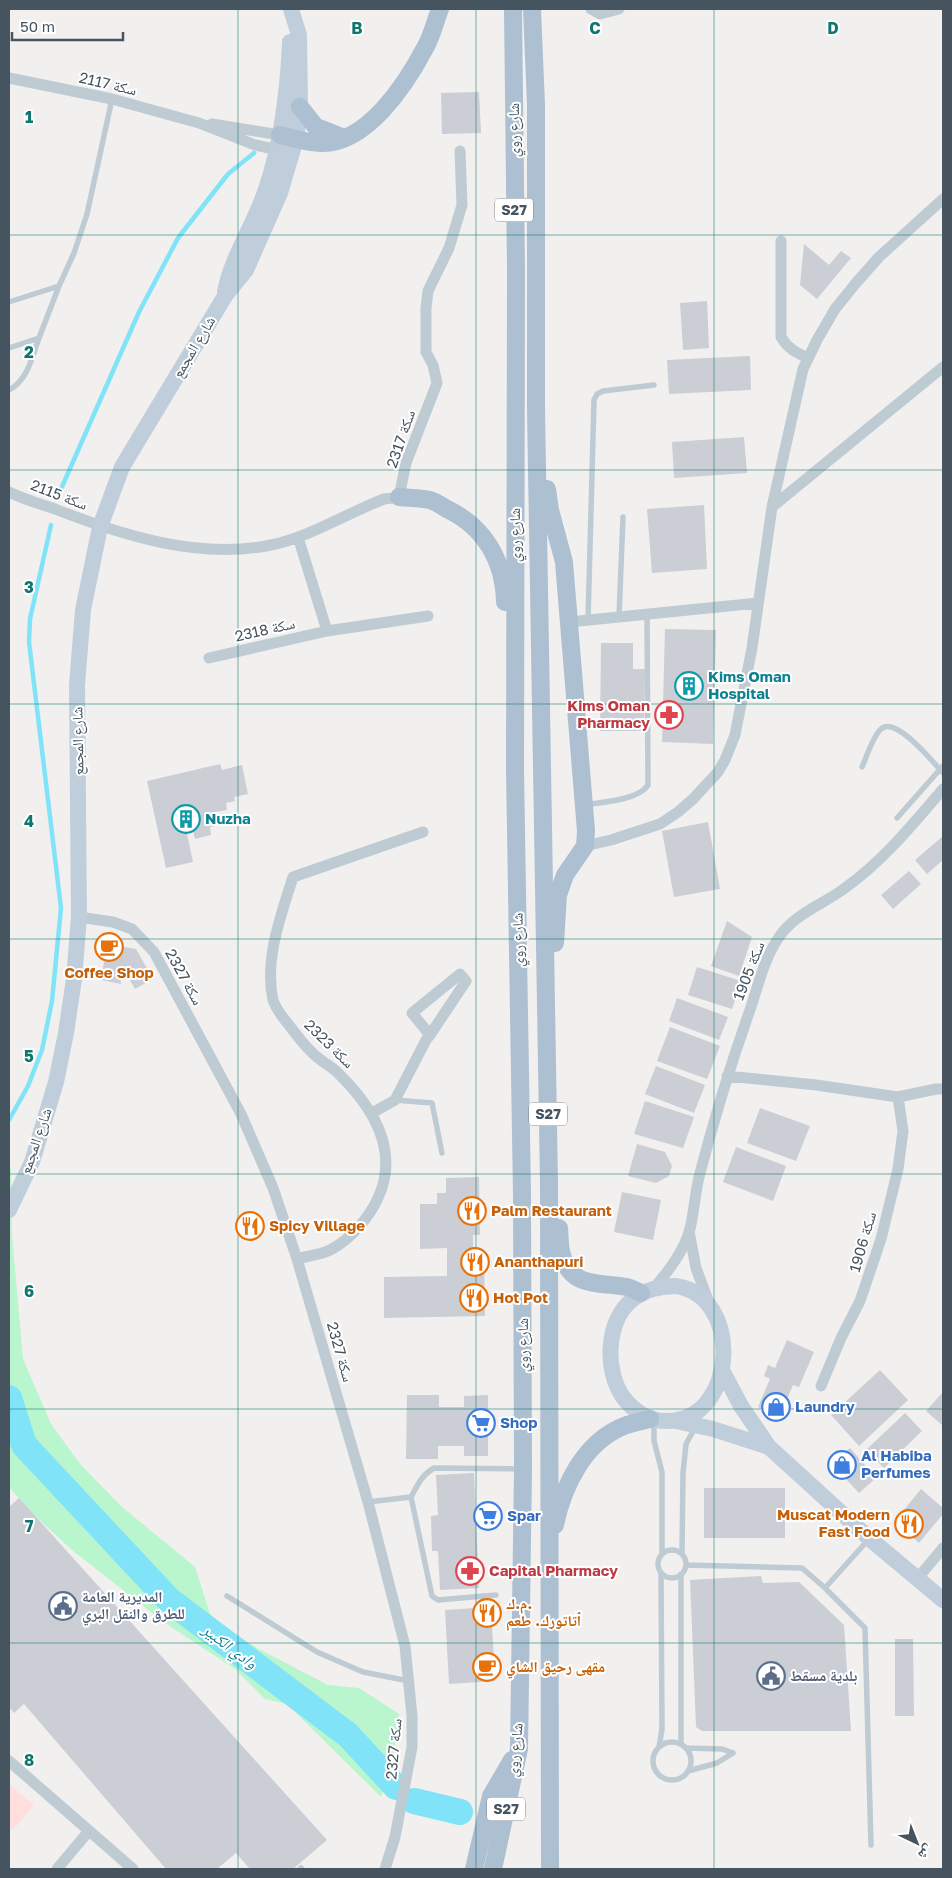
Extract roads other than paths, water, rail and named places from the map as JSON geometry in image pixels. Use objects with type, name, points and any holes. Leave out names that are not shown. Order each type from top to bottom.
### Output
[{"type":"main road","points":[[286,144],[322,143],[344,138],[359,132],[370,124],[401,87],[426,47],[440,9]]},
{"type":"main road","name":"شارع روي","points":[[493,1869],[518,1748],[523,1469],[522,1195],[515,770],[516,270],[513,9]]},
{"type":"main road","name":"شارع روي","points":[[532,9],[536,105],[536,410],[549,1184],[550,1869]]},
{"type":"main road","points":[[300,107],[316,127],[344,138]]},
{"type":"main road","points":[[536,410],[550,510],[564,562],[584,806],[585,846],[566,875],[558,895],[553,970],[546,1018]]},
{"type":"main road","points":[[399,497],[430,500],[454,512],[469,522],[484,537],[496,555],[504,587],[506,678],[515,770]]},
{"type":"main road","points":[[549,1184],[558,1213],[561,1255],[568,1270],[581,1280],[593,1284],[648,1290]]},
{"type":"main road","points":[[549,1570],[556,1522],[565,1490],[577,1465],[595,1444],[616,1430],[623,1426],[652,1420]]},
{"type":"main road","points":[[474,1869],[491,1796],[518,1748]]},
{"type":"main road","points":[[550,1817],[561,1847],[562,1869]]},
{"type":"street","name":"شارع المجمع","points":[[9,1210],[32,1162],[56,1082],[66,1034],[74,979],[79,917],[77,685],[83,610],[100,527],[122,467],[224,296],[228,275],[286,144],[300,107],[299,35],[290,9]]},
{"type":"street","name":"شارع المجمع","points":[[286,144],[290,9]]},
{"type":"street","points":[[591,9],[600,14],[619,9]]},
{"type":"street","name":"سكة 2117","points":[[9,78],[112,98],[200,123],[229,126],[286,144]]},
{"type":"street","name":"سكة 2317","points":[[399,497],[406,463],[437,383],[433,365],[426,352],[426,308],[428,291],[449,248],[462,205],[460,151]]},
{"type":"street","points":[[585,846],[660,824],[693,799],[718,772],[725,760],[735,735],[752,648],[772,507],[801,379],[808,358],[835,309],[856,283],[879,257],[943,199]]},
{"type":"street","points":[[782,241],[781,337],[785,344],[794,352],[808,358]]},
{"type":"street","points":[[772,507],[943,367]]},
{"type":"street","name":"سكة 2115","points":[[9,492],[100,527]]},
{"type":"street","points":[[100,527],[170,544],[212,549],[237,549],[270,545],[298,537],[366,506],[384,499],[399,497]]},
{"type":"street","points":[[298,537],[327,631]]},
{"type":"street","points":[[569,622],[758,603]]},
{"type":"street","name":"سكة 2318","points":[[209,658],[327,631],[428,616]]},
{"type":"street","name":"سكة 1905","points":[[648,1290],[673,1265],[689,1231],[698,1180],[727,1076],[762,969],[779,936],[807,912],[846,888],[866,871],[896,843],[943,789]]},
{"type":"street","name":"سكة 2323","points":[[297,1260],[330,1250],[355,1231],[371,1214],[386,1172],[386,1154],[381,1133],[372,1113],[337,1072],[316,1057],[282,1017],[274,1002],[271,979],[273,953],[293,877],[423,832]]},
{"type":"street","name":"سكة 2327","points":[[79,917],[113,922],[132,929],[154,952],[241,1114],[273,1188],[297,1260],[368,1502],[405,1646],[412,1716],[412,1747],[395,1837],[385,1869]]},
{"type":"street","points":[[372,1113],[395,1100],[430,1035],[466,981],[460,974],[412,1013],[430,1035]]},
{"type":"street","points":[[727,1076],[816,1085],[898,1098],[943,1089]]},
{"type":"street","name":"سكة 1906","points":[[821,1386],[841,1338],[860,1301],[881,1238],[898,1169],[903,1131],[898,1098]]},
{"type":"street","name":"سكة 1905","points":[[689,1231],[696,1268],[711,1307]]},
{"type":"street","points":[[676,1421],[701,1409],[715,1389],[722,1370],[724,1355],[723,1340],[711,1307],[702,1296],[684,1287],[648,1290],[631,1300],[622,1310],[610,1347],[611,1365],[623,1396],[642,1415],[652,1420],[676,1421],[696,1425],[769,1447]]},
{"type":"street","points":[[722,1370],[742,1406],[769,1447],[870,1539],[943,1600]]},
{"type":"street","points":[[917,1578],[943,1548]]},
{"type":"street","points":[[9,1761],[88,1832],[133,1869]]},
{"type":"street","points":[[57,1869],[88,1832]]},
{"type":"lane","points":[[9,390],[18,385],[25,377],[88,214],[112,98]]},
{"type":"lane","points":[[9,302],[59,286]]},
{"type":"lane","points":[[9,348],[39,338]]},
{"type":"lane","points":[[588,621],[594,400],[597,394],[603,392],[654,386]]},
{"type":"lane","points":[[619,617],[623,517]]},
{"type":"lane","points":[[584,806],[637,795],[646,790],[648,785],[647,614]]},
{"type":"lane","points":[[862,768],[878,732],[882,727],[890,725],[900,730],[942,770],[897,818]]},
{"type":"lane","points":[[395,1100],[432,1103],[442,1153]]},
{"type":"lane","points":[[652,1420],[654,1441],[662,1472],[662,1553],[658,1561],[661,1573],[662,1729],[659,1747],[653,1758],[655,1771],[660,1776],[672,1780],[684,1776],[688,1771],[690,1759],[683,1746],[681,1574],[686,1565],[682,1554],[683,1474],[686,1444],[696,1425]]},
{"type":"lane","points":[[496,1595],[438,1600],[432,1596],[411,1497],[419,1481],[434,1468],[523,1469]]},
{"type":"lane","points":[[368,1502],[411,1497]]},
{"type":"lane","points":[[824,1588],[870,1539]]},
{"type":"lane","points":[[662,1553],[674,1550],[682,1554]]},
{"type":"lane","points":[[686,1565],[802,1568],[865,1628],[871,1845]]},
{"type":"lane","points":[[661,1573],[669,1578],[681,1574]]},
{"type":"lane","points":[[227,1596],[317,1652],[363,1672],[409,1681]]},
{"type":"lane","points":[[659,1747],[670,1742],[683,1746],[722,1749],[733,1753],[717,1763],[688,1771]]},
{"type":"waterway","points":[[61,489],[139,312],[178,238],[228,174],[254,153]]},
{"type":"waterway","points":[[9,1120],[28,1086],[42,1050],[52,1001],[61,908],[29,642],[30,619],[51,525]]},
{"type":"waterway","name":"وادي الكبير","points":[[9,1398],[24,1445],[169,1600],[348,1735],[396,1787]]},
{"type":"waterway","name":"وادي الكبير","points":[[414,1801],[460,1812]]},
{"type":"place","name":"Kims Oman Hospital","points":[[689,686]]},
{"type":"place","name":"Kims Oman Pharmacy","points":[[669,715]]},
{"type":"place","name":"Nuzha","points":[[186,819]]},
{"type":"place","name":"Coffee Shop","points":[[109,947]]},
{"type":"place","name":"Palm Restaurant","points":[[472,1211]]},
{"type":"place","name":"Spicy Village","points":[[250,1226]]},
{"type":"place","name":"Ananthapuri","points":[[475,1262]]},
{"type":"place","name":"Hot Pot","points":[[474,1298]]},
{"type":"place","name":"Laundry","points":[[776,1407]]},
{"type":"place","name":"Shop","points":[[481,1423]]},
{"type":"place","name":"Al Habiba Perfumes","points":[[842,1465]]},
{"type":"place","name":"Spar","points":[[488,1516]]},
{"type":"place","name":"Muscat Modern Fast Food","points":[[909,1524]]},
{"type":"place","name":"Capital Pharmacy","points":[[470,1571]]},
{"type":"place","name":"المديرية العامة للطرق والنقل البري","points":[[63,1606]]},
{"type":"place","name":"م.ك. ٱتاتورك. طعم","points":[[487,1613]]},
{"type":"place","name":"مقهى رحيق الشاي","points":[[487,1667]]},
{"type":"place","name":"بلدية مسقط","points":[[771,1676]]}]
